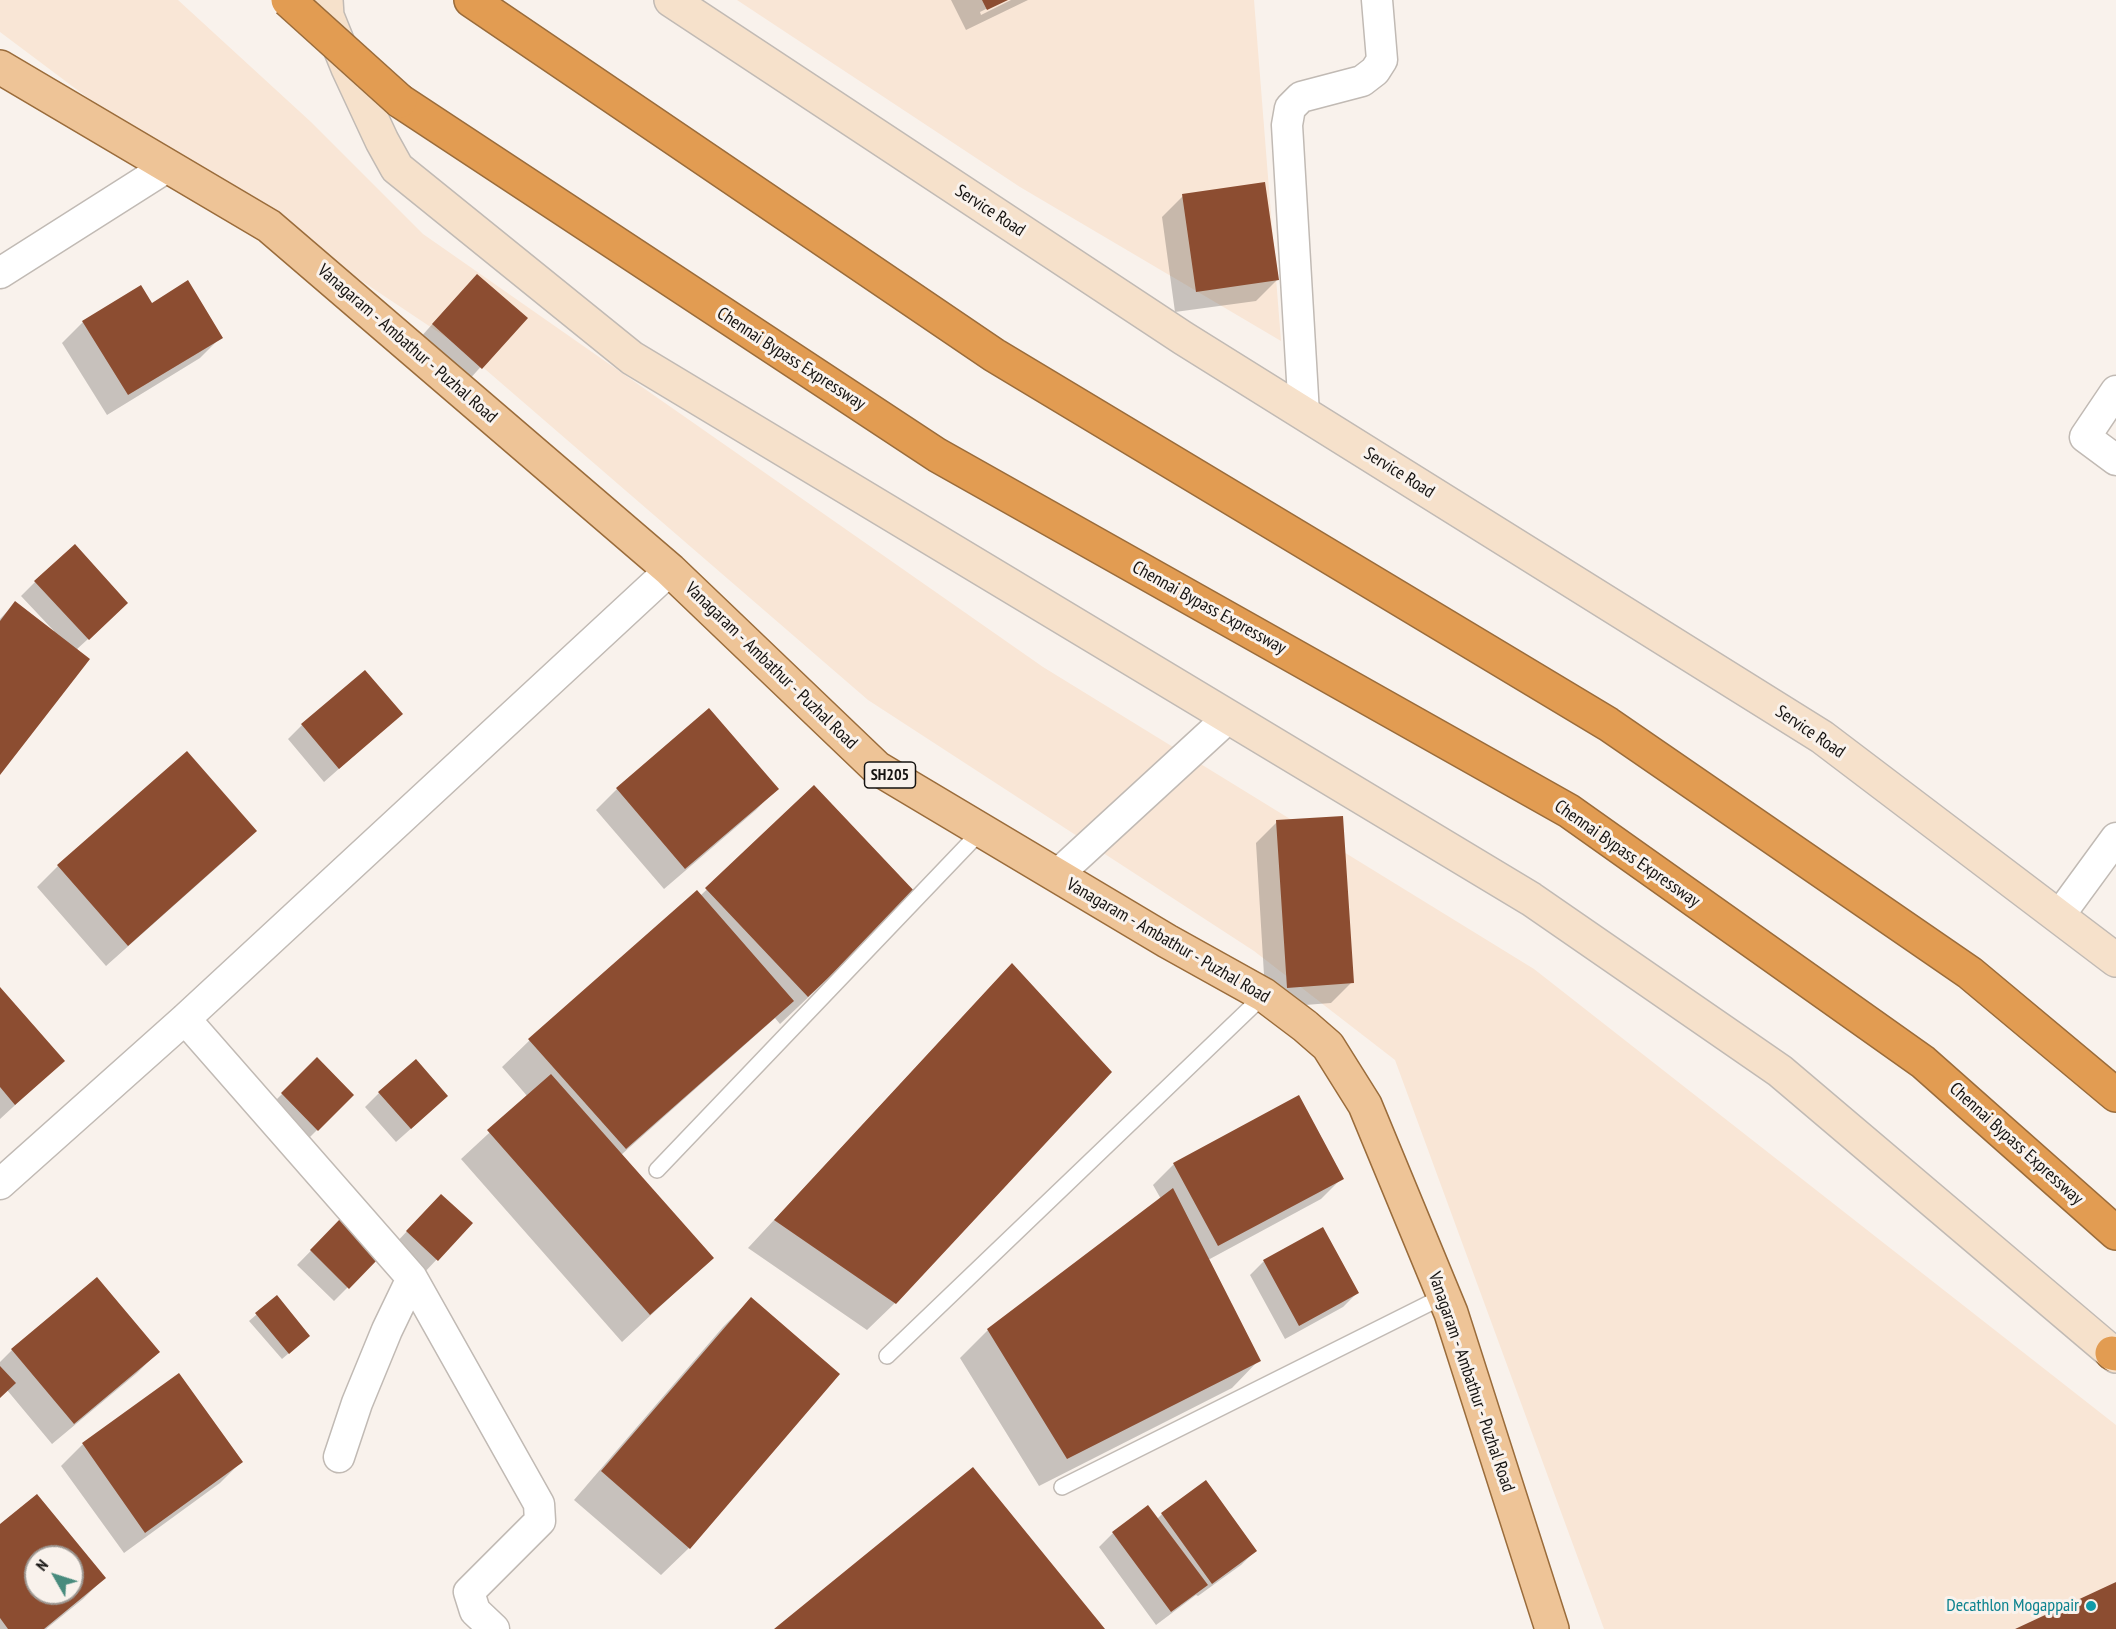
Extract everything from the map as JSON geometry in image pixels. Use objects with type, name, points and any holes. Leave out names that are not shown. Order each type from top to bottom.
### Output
[{"type":"highway","name":"Chennai Bypass Expressway","points":[[288,0],[400,101],[937,455],[1569,811],[1923,1062],[2116,1233]]},
{"type":"highway","points":[[472,2],[994,355],[1608,724],[1970,973],[2116,1095]]},
{"type":"main road","name":"Vanagaram - Ambathur - Puzhal Road","points":[[0,67],[269,226],[670,570],[876,768],[1167,941],[1264,995],[1328,1047],[1365,1105],[1451,1313],[1552,1629]]},
{"type":"street","points":[[326,0],[327,16],[348,68],[381,141],[397,168],[632,358],[1531,899],[1780,1071],[2115,1355]]},
{"type":"street","name":"Service Road","points":[[671,0],[1173,332],[1822,737],[2116,960]]},
{"type":"street","points":[[1304,414],[1287,125],[1290,108],[1300,97],[1362,81],[1375,71],[1383,60],[1377,0]]},
{"type":"street","points":[[0,273],[167,167]]},
{"type":"street","points":[[2116,391],[2085,437],[2116,460]]},
{"type":"street","points":[[0,1184],[185,1019],[670,570]]},
{"type":"street","points":[[1057,875],[1229,717]]},
{"type":"street","points":[[2059,916],[2113,848]]},
{"type":"street","points":[[185,1019],[412,1278],[538,1504],[540,1521],[469,1592],[475,1611],[494,1629]]},
{"type":"street","points":[[339,1457],[361,1393],[412,1278]]},
{"type":"lane","points":[[657,1170],[982,830]]},
{"type":"lane","points":[[887,1356],[1264,995]]},
{"type":"lane","points":[[1062,1487],[1444,1296]]},
{"type":"shaded area","points":[[0,0],[178,0],[311,122],[423,234],[1043,667],[1534,969],[2116,1425],[2116,1582],[2015,1629],[1604,1629],[1395,1060],[1254,951],[868,700],[456,344],[88,98],[0,32]]},
{"type":"shaded area","points":[[737,0],[1254,0],[1281,341],[1020,187]]},
{"type":"building","points":[[982,0],[1008,0],[987,10]]},
{"type":"building","points":[[1265,182],[1279,280],[1196,292],[1182,194]]},
{"type":"building","points":[[477,274],[528,318],[482,369],[432,324]]},
{"type":"building","points":[[188,280],[223,338],[128,395],[82,321],[141,285],[152,303]]},
{"type":"building","points":[[75,544],[128,603],[89,640],[34,581]]},
{"type":"building","points":[[15,601],[90,659],[0,775],[0,621]]},
{"type":"building","points":[[365,670],[403,714],[339,769],[301,724]]},
{"type":"building","points":[[709,708],[779,789],[685,869],[616,788]]},
{"type":"building","points":[[187,751],[257,831],[128,946],[57,865]]},
{"type":"building","points":[[814,785],[917,894],[808,997],[705,888]]},
{"type":"building","points":[[1343,816],[1354,983],[1287,988],[1276,820]]},
{"type":"building","points":[[697,890],[794,1001],[626,1149],[528,1039]]},
{"type":"building","points":[[1012,963],[1112,1072],[896,1304],[774,1220]]},
{"type":"building","points":[[0,987],[65,1061],[15,1105],[0,1087]]},
{"type":"building","points":[[317,1057],[354,1095],[318,1131],[281,1093]]},
{"type":"building","points":[[416,1059],[448,1096],[411,1129],[378,1092]]},
{"type":"building","points":[[551,1074],[714,1258],[650,1315],[487,1130]]},
{"type":"building","points":[[1299,1095],[1344,1179],[1218,1246],[1173,1163]]},
{"type":"building","points":[[1173,1188],[1261,1361],[1067,1459],[987,1329]]},
{"type":"building","points":[[441,1194],[473,1223],[438,1261],[406,1231]]},
{"type":"building","points":[[341,1218],[380,1257],[349,1289],[310,1250]]},
{"type":"building","points":[[1323,1227],[1359,1293],[1299,1326],[1263,1260]]},
{"type":"building","points":[[97,1277],[160,1352],[74,1424],[11,1349]]},
{"type":"building","points":[[277,1295],[310,1336],[289,1354],[255,1313]]},
{"type":"building","points":[[751,1297],[840,1374],[690,1549],[601,1471]]},
{"type":"building","points":[[0,1366],[16,1383],[0,1398]]},
{"type":"building","points":[[179,1373],[243,1462],[145,1533],[82,1443]]},
{"type":"building","points":[[973,1467],[1105,1629],[774,1629]]},
{"type":"building","points":[[1206,1480],[1257,1551],[1212,1584],[1161,1513]]},
{"type":"building","points":[[37,1494],[79,1545],[24,1545],[24,1605],[73,1605],[44,1629],[8,1629],[0,1618],[0,1524]]},
{"type":"building","points":[[1148,1505],[1208,1585],[1171,1612],[1112,1532]]},
{"type":"building","points":[[84,1551],[106,1578],[84,1596]]},
{"type":"building","name":"Decathlon Mogappair","points":[[2116,1582],[2116,1629],[2015,1629]]},
{"type":"place","name":"Decathlon Mogappair","points":[[2091,1606]]}]
